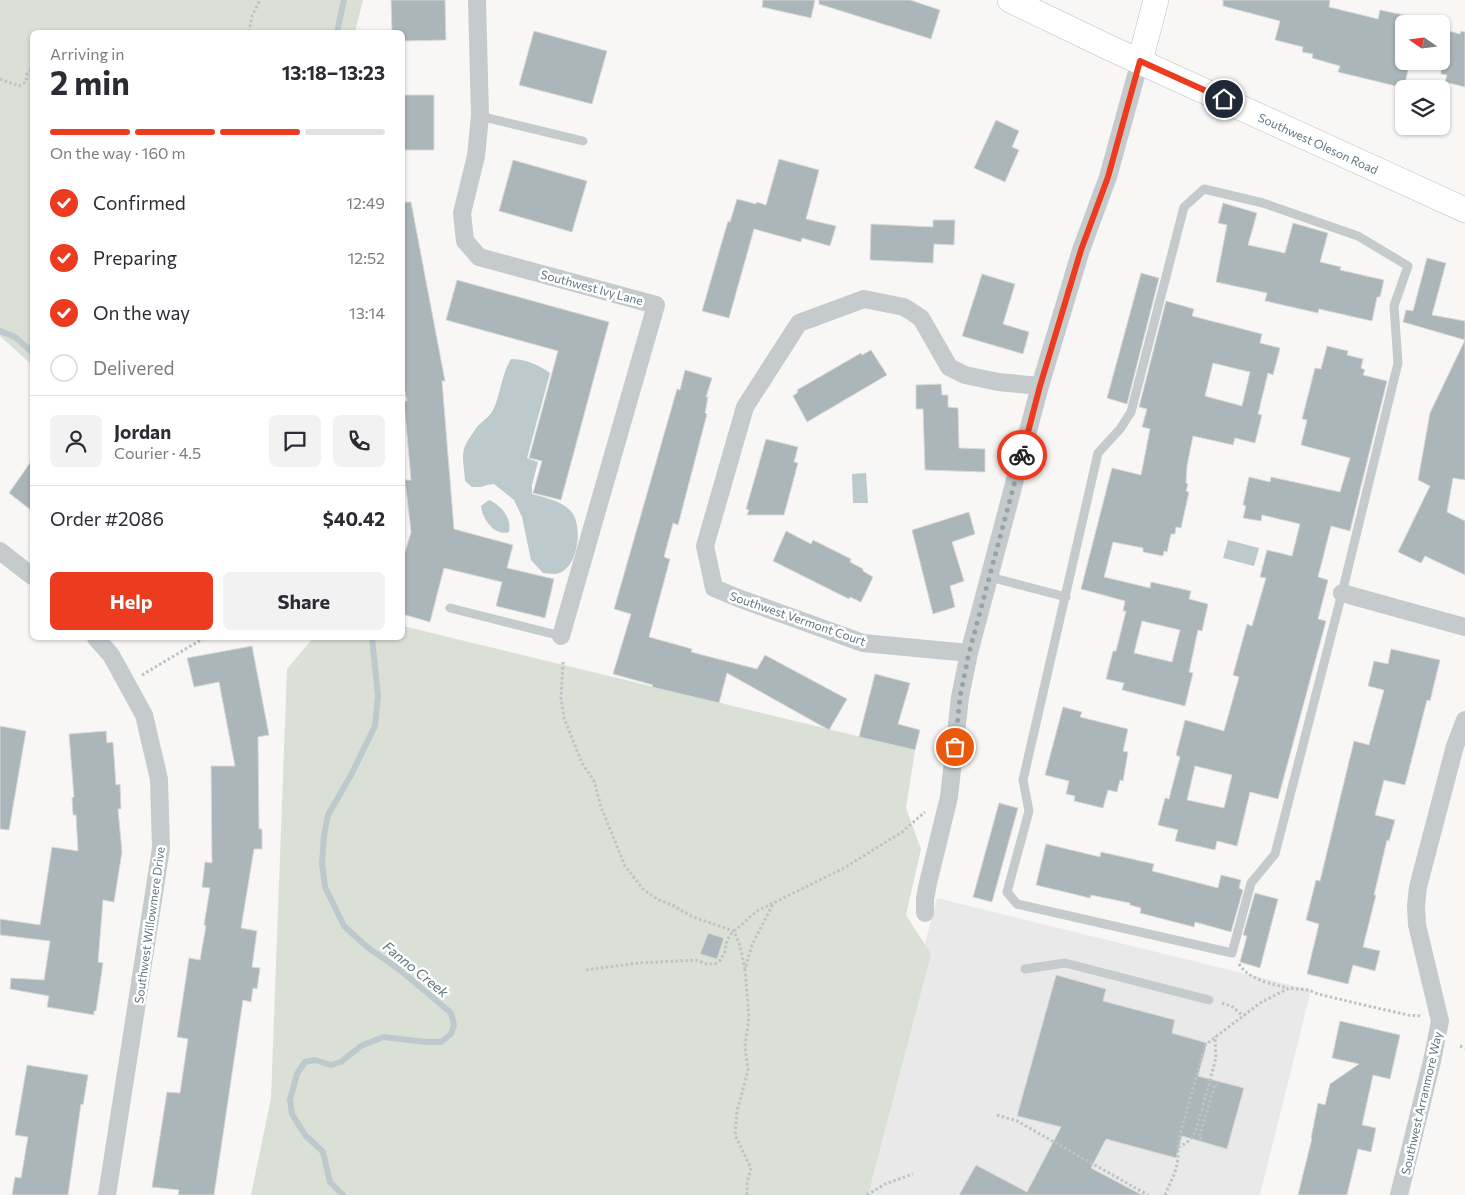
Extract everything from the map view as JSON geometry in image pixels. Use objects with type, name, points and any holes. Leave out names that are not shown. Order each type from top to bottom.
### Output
[{"type":"main road","name":"Southwest Oleson Road","points":[[1010,0],[1465,210]]},
{"type":"main road","points":[[1140,61],[1156,0]]},
{"type":"street","name":"Southwest Ivy Lane","points":[[477,0],[480,116],[476,156],[462,213],[465,242],[480,257],[656,305],[562,636]]},
{"type":"street","points":[[925,913],[927,891],[949,797],[960,697],[969,653],[1040,386],[1081,250],[1108,177],[1140,61]]},
{"type":"street","name":"Southwest Vermont Court","points":[[969,653],[863,643],[738,598],[714,588],[705,546],[745,407],[799,323],[864,299],[904,307],[921,318],[949,367],[965,374],[998,382],[1040,386]]},
{"type":"street","points":[[0,551],[30,574]]},
{"type":"street","points":[[1342,593],[1465,627]]},
{"type":"street","name":"Southwest Willowmere Drive","points":[[98,640],[111,655],[144,715],[159,779],[161,848],[107,1195]]},
{"type":"street","name":"Southwest Arranmore Way","points":[[1399,1195],[1432,1062],[1440,1021],[1417,925],[1418,887],[1455,746],[1465,720]]},
{"type":"lane","points":[[480,116],[583,141]]},
{"type":"lane","points":[[1204,189],[1263,203],[1358,236],[1408,266],[1394,306],[1398,363],[1342,593],[1275,854],[1251,883],[1232,952],[1018,904],[1007,892],[1029,811],[1023,780],[1098,452],[1120,429],[1131,412],[1184,207],[1204,189]]},
{"type":"lane","points":[[990,577],[1066,597]]},
{"type":"lane","points":[[450,608],[562,636]]},
{"type":"lane","points":[[1025,969],[1065,963],[1210,1000]]},
{"type":"path","points":[[248,30],[252,16],[260,0]]},
{"type":"path","points":[[0,79],[19,86],[26,82],[27,74],[30,71]]},
{"type":"path","points":[[127,686],[150,669],[201,640]]},
{"type":"path","points":[[563,662],[561,698],[564,718],[582,763],[594,781],[601,807],[625,866],[643,889],[657,899],[693,917],[726,930],[734,931]]},
{"type":"path","points":[[586,970],[639,963],[696,960],[707,964],[715,964],[720,960],[725,951],[727,940],[734,931],[757,911],[844,868],[902,832],[928,809],[949,797]]},
{"type":"path","points":[[745,969],[752,946],[773,903]]},
{"type":"path","points":[[734,931],[740,946],[745,969],[749,1016],[745,1046],[748,1071],[737,1111],[735,1135],[752,1168],[747,1183],[747,1195]]},
{"type":"path","points":[[1232,952],[1242,970],[1266,983],[1310,990],[1318,994],[1368,1006],[1408,1015],[1422,1016]]},
{"type":"path","points":[[1165,1195],[1175,1172],[1178,1160],[1178,1142],[1205,1045],[1260,1003],[1289,988]]},
{"type":"path","points":[[1210,1000],[1233,1007],[1243,1016]]},
{"type":"path","points":[[1178,1147],[1190,1140],[1195,1132],[1216,1058],[1216,1036]]},
{"type":"path","points":[[1460,1046],[1465,1048]]},
{"type":"path","points":[[1202,1139],[1199,1138],[1215,1084],[1217,1085]]},
{"type":"path","points":[[1202,1110],[1207,1111]]},
{"type":"path","points":[[997,1115],[1017,1121],[1148,1195]]},
{"type":"path","points":[[867,1195],[885,1184],[913,1174]]},
{"type":"shaded area","points":[[0,0],[363,0],[356,30],[30,30],[30,363],[0,336]]},
{"type":"shaded area","points":[[511,359],[532,363],[550,373],[527,458],[538,462],[532,485],[532,494],[550,499],[568,508],[575,518],[577,525],[576,552],[568,567],[562,572],[555,574],[543,573],[531,560],[522,517],[514,500],[494,484],[472,487],[465,481],[463,456],[465,446],[477,427],[493,410],[505,371]]},
{"type":"shaded area","points":[[866,473],[868,503],[853,503],[852,474]]},
{"type":"shaded area","points":[[489,500],[498,505],[505,513],[509,522],[509,532],[499,532],[490,526],[481,506]]},
{"type":"shaded area","points":[[1228,540],[1259,548],[1254,566],[1223,558]]},
{"type":"shaded area","points":[[405,626],[915,750],[906,808],[921,849],[906,915],[931,954],[868,1195],[251,1195],[271,1098],[287,669],[311,640],[405,640]]},
{"type":"shaded area","points":[[937,898],[1311,990],[1260,1195],[859,1195]]},
{"type":"building","points":[[391,0],[445,0],[446,40],[405,41],[405,30],[392,30]]},
{"type":"building","points":[[763,0],[815,0],[811,18],[762,7]]},
{"type":"building","points":[[819,0],[910,0],[940,10],[931,39],[819,4]]},
{"type":"building","points":[[1223,0],[1330,0],[1329,7],[1378,19],[1380,10],[1404,15],[1395,15],[1395,70],[1408,70],[1406,80],[1395,80],[1395,86],[1338,72],[1340,66],[1312,58],[1313,54],[1302,52],[1303,47],[1275,40],[1280,21],[1223,6]]},
{"type":"building","points":[[534,31],[607,51],[592,104],[519,85]]},
{"type":"building","points":[[1450,31],[1460,34],[1461,31],[1465,32],[1465,87],[1450,83],[1450,80],[1446,80],[1447,75],[1441,74],[1441,70],[1450,70]]},
{"type":"building","points":[[405,95],[434,95],[434,150],[405,150]]},
{"type":"building","points":[[996,120],[1019,131],[1012,147],[1019,150],[1005,182],[974,168]]},
{"type":"building","points":[[779,159],[819,170],[806,219],[836,226],[830,246],[802,238],[801,242],[754,229],[729,318],[702,311],[728,221],[730,222],[737,199],[766,205]]},
{"type":"building","points":[[513,160],[587,181],[572,232],[499,211]]},
{"type":"building","points":[[405,202],[411,202],[445,381],[442,381],[454,529],[513,545],[507,568],[554,579],[545,618],[496,606],[502,582],[444,568],[430,622],[405,615],[405,552],[411,532],[405,480],[411,480],[405,412],[405,401],[407,401],[405,392]]},
{"type":"building","points":[[1223,203],[1257,213],[1248,245],[1285,253],[1293,223],[1328,233],[1320,262],[1341,267],[1340,270],[1384,280],[1380,297],[1377,297],[1372,321],[1319,309],[1318,313],[1265,301],[1267,293],[1216,282],[1227,225],[1218,223]]},
{"type":"building","points":[[933,220],[955,220],[954,245],[934,244],[933,263],[870,260],[871,224],[933,227]]},
{"type":"building","points":[[1427,258],[1446,263],[1432,315],[1465,321],[1465,340],[1403,322],[1406,310],[1413,311]]},
{"type":"building","points":[[1141,273],[1159,278],[1127,404],[1107,398]]},
{"type":"building","points":[[982,274],[1015,284],[1003,324],[1029,332],[1023,354],[962,336]]},
{"type":"building","points":[[457,280],[609,322],[561,500],[533,493],[542,461],[529,458],[558,351],[446,320]]},
{"type":"building","points":[[1166,301],[1194,309],[1192,316],[1262,334],[1260,343],[1280,348],[1273,375],[1268,373],[1258,414],[1262,415],[1255,443],[1235,438],[1233,445],[1193,436],[1187,466],[1186,483],[1188,484],[1186,491],[1189,492],[1181,528],[1176,527],[1175,534],[1171,534],[1167,552],[1164,551],[1163,556],[1143,552],[1143,548],[1113,542],[1104,577],[1150,588],[1151,582],[1191,591],[1189,599],[1208,604],[1202,631],[1198,630],[1189,672],[1193,673],[1185,706],[1122,690],[1124,683],[1106,679],[1113,651],[1116,651],[1126,611],[1123,611],[1125,601],[1081,589],[1112,468],[1141,475],[1150,429],[1142,427],[1147,409],[1139,407]],"holes":[[[1213,363],[1250,372],[1242,406],[1205,396]],[[1142,621],[1180,630],[1172,662],[1134,653]]]},
{"type":"building","points":[[1465,340],[1465,480],[1453,478],[1447,512],[1465,521],[1465,575],[1425,556],[1421,563],[1398,552],[1430,486],[1418,480],[1430,413]]},
{"type":"building","points":[[1327,346],[1348,351],[1347,355],[1363,359],[1361,368],[1365,370],[1363,375],[1387,381],[1350,531],[1331,526],[1318,577],[1328,580],[1318,619],[1326,621],[1278,799],[1250,792],[1237,846],[1217,841],[1215,850],[1175,841],[1178,830],[1158,825],[1165,798],[1169,799],[1180,757],[1176,755],[1185,720],[1224,731],[1239,677],[1233,675],[1247,624],[1252,626],[1266,578],[1260,577],[1267,550],[1292,556],[1300,524],[1262,515],[1261,521],[1243,518],[1246,506],[1243,505],[1249,477],[1270,482],[1271,477],[1340,492],[1350,458],[1301,445],[1307,420],[1302,419],[1315,368],[1321,369]],"holes":[[[1195,766],[1232,775],[1224,808],[1187,800]]]},
{"type":"building","points":[[871,350],[887,375],[807,422],[793,396],[798,392],[797,390],[861,353],[862,355]]},
{"type":"building","points":[[685,370],[712,378],[706,397],[708,397],[705,413],[707,414],[678,525],[673,523],[664,557],[670,559],[649,637],[692,649],[691,652],[757,669],[765,655],[847,699],[829,730],[727,673],[719,703],[652,687],[653,685],[613,674],[631,614],[614,609],[677,389],[680,390]]},
{"type":"building","points":[[941,384],[942,395],[948,395],[948,407],[958,408],[959,448],[985,449],[985,472],[925,470],[923,409],[916,409],[916,385]]},
{"type":"building","points":[[766,439],[798,447],[794,462],[798,463],[784,515],[747,515],[749,510],[746,509]]},
{"type":"building","points":[[30,463],[30,509],[9,493]]},
{"type":"building","points":[[969,512],[975,534],[952,542],[964,581],[950,586],[955,607],[933,614],[912,530]]},
{"type":"building","points":[[786,531],[811,544],[813,540],[851,559],[850,562],[873,577],[861,602],[850,597],[849,599],[773,561]]},
{"type":"building","points":[[252,646],[269,735],[258,737],[259,829],[262,829],[262,849],[254,849],[241,928],[257,931],[252,967],[260,968],[257,989],[253,988],[251,1002],[243,1000],[214,1195],[178,1195],[179,1190],[152,1187],[167,1092],[180,1093],[188,1039],[177,1037],[189,958],[200,960],[206,926],[204,925],[210,888],[202,887],[205,862],[212,863],[211,766],[235,766],[219,682],[194,687],[187,658]]},
{"type":"building","points":[[1391,649],[1440,660],[1430,701],[1427,700],[1405,785],[1384,780],[1375,815],[1395,820],[1389,841],[1387,840],[1363,947],[1380,951],[1375,971],[1353,965],[1348,984],[1307,974],[1319,924],[1306,920],[1316,880],[1320,881],[1354,741],[1369,745],[1384,690],[1368,686],[1374,661],[1388,664]]},
{"type":"building","points":[[875,674],[910,683],[898,724],[920,730],[915,750],[859,737]]},
{"type":"building","points":[[1063,707],[1082,712],[1080,717],[1128,729],[1123,751],[1128,752],[1123,781],[1120,780],[1117,792],[1108,790],[1103,808],[1074,801],[1075,796],[1066,794],[1069,781],[1045,775]]},
{"type":"building","points":[[0,726],[26,731],[9,830],[0,829]]},
{"type":"building","points":[[106,731],[107,743],[113,742],[116,785],[120,784],[121,809],[118,809],[122,852],[114,902],[103,900],[98,962],[103,963],[94,1015],[47,1007],[49,996],[10,989],[11,978],[44,980],[50,941],[0,935],[0,919],[40,925],[52,847],[78,851],[76,815],[73,815],[72,798],[74,797],[69,734]]},
{"type":"building","points":[[999,803],[1018,808],[992,902],[973,897]]},
{"type":"building","points":[[1046,844],[1100,857],[1101,852],[1154,864],[1152,871],[1218,888],[1221,875],[1241,880],[1239,888],[1243,890],[1231,932],[1195,922],[1194,927],[1140,913],[1141,908],[1130,905],[1130,903],[1091,895],[1090,898],[1036,885]]},
{"type":"building","points":[[1255,893],[1278,899],[1260,968],[1240,962],[1247,936],[1243,935]]},
{"type":"building","points":[[708,933],[724,938],[717,959],[700,954]]},
{"type":"building","points":[[1056,975],[1106,989],[1103,1001],[1175,1020],[1172,1033],[1207,1043],[1198,1076],[1244,1088],[1227,1149],[1182,1136],[1176,1158],[1106,1139],[1091,1168],[1142,1195],[959,1195],[976,1165],[1027,1192],[1061,1127],[1017,1116]]},
{"type":"building","points":[[1340,1021],[1400,1035],[1390,1079],[1373,1075],[1362,1125],[1376,1128],[1371,1152],[1358,1149],[1347,1195],[1298,1195],[1312,1138],[1318,1103],[1325,1105],[1330,1084],[1359,1064],[1332,1058]]},
{"type":"building","points":[[27,1065],[88,1075],[83,1105],[81,1104],[68,1195],[12,1195],[15,1177],[21,1178],[28,1137],[15,1135]]},
{"type":"waterway","points":[[337,30],[344,0]]},
{"type":"waterway","name":"Fanno Creek","points":[[0,331],[15,337],[30,350]]},
{"type":"waterway","name":"Fanno Creek","points":[[343,1195],[330,1182],[323,1152],[305,1135],[292,1114],[290,1100],[297,1074],[305,1062],[315,1060],[331,1065],[341,1062],[361,1046],[383,1037],[441,1042],[451,1034],[454,1025],[451,1013],[400,970],[367,947],[344,926],[325,887],[322,863],[328,815],[351,775],[375,726],[378,696],[372,640]]},
{"type":"way so far","points":[[955,747],[960,697],[969,653],[1022,455]]},
{"type":"route","points":[[1022,455],[1040,386],[1081,250],[1108,177],[1140,61],[1224,99]]}]
